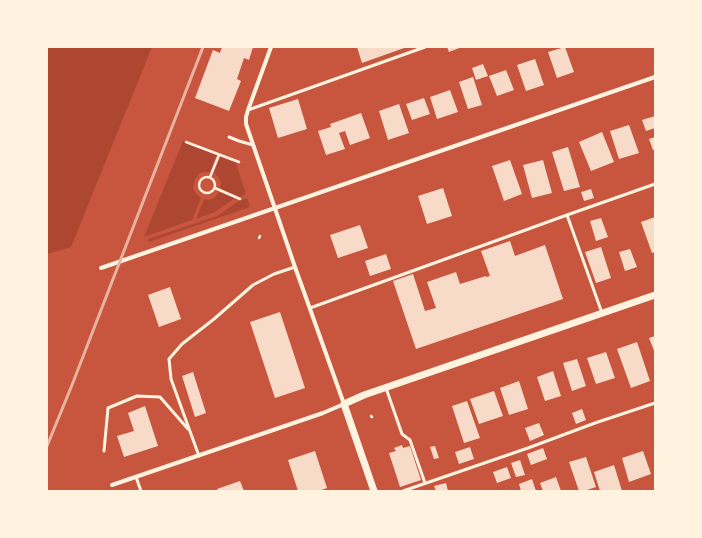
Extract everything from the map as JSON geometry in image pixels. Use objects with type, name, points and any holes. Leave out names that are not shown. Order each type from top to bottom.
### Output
[{"type":"street","points":[[271,47],[248,110],[246,122],[295,267],[374,491]]},
{"type":"street","points":[[101,268],[655,77]]},
{"type":"street","points":[[112,485],[323,413],[364,395],[655,294]]},
{"type":"lane","points":[[248,110],[425,47]]},
{"type":"lane","points":[[229,137],[254,145]]},
{"type":"lane","points":[[310,308],[655,184]]},
{"type":"lane","points":[[567,215],[602,313]]},
{"type":"lane","points":[[199,456],[171,379],[169,360],[182,344],[214,319],[253,285],[274,274],[295,267]]},
{"type":"lane","points":[[386,388],[402,434],[410,440],[425,483]]},
{"type":"lane","points":[[104,451],[108,408],[137,396],[160,397],[190,430]]},
{"type":"lane","points":[[403,491],[655,403]]},
{"type":"lane","points":[[136,477],[141,491]]},
{"type":"path","points":[[186,142],[239,162]]},
{"type":"path","points":[[210,177],[219,155]]},
{"type":"path","points":[[207,176],[210,177],[216,183],[214,191],[209,194],[200,189],[199,184],[202,179],[207,176]]},
{"type":"path","points":[[215,188],[240,199]]},
{"type":"shaded area","points":[[47,47],[152,47],[71,247],[47,254]]},
{"type":"shaded area","points":[[183,141],[216,155],[210,172],[203,172],[195,179],[193,188],[196,194],[201,198],[192,220],[144,237]]},
{"type":"shaded area","points":[[220,157],[236,163],[246,194],[240,197],[220,189],[221,182],[214,173]]},
{"type":"shaded area","points":[[219,192],[235,198],[215,212],[196,219],[204,199],[208,200],[214,198]]},
{"type":"shaded area","points":[[247,198],[250,206],[247,208],[149,242],[148,239],[217,216],[237,202]]},
{"type":"building","points":[[222,47],[253,47],[249,60],[244,58],[237,79],[241,81],[229,111],[195,98],[213,50],[220,53]]},
{"type":"building","points":[[357,47],[407,47],[362,63]]},
{"type":"building","points":[[447,47],[462,47],[449,52]]},
{"type":"building","points":[[565,47],[574,72],[557,78],[548,52]]},
{"type":"building","points":[[535,59],[544,85],[526,91],[517,65]]},
{"type":"building","points":[[483,64],[488,76],[476,80],[472,68]]},
{"type":"building","points":[[506,70],[514,90],[497,96],[489,76]]},
{"type":"building","points":[[473,77],[482,105],[468,109],[459,82]]},
{"type":"building","points":[[450,90],[458,112],[437,119],[430,97]]},
{"type":"building","points":[[424,98],[430,114],[412,120],[406,104]]},
{"type":"building","points":[[298,99],[307,129],[278,138],[269,108]]},
{"type":"building","points":[[399,104],[409,133],[388,140],[379,111]]},
{"type":"building","points":[[361,113],[370,138],[350,145],[345,131],[339,133],[345,149],[326,155],[318,131],[331,127],[330,124]]},
{"type":"building","points":[[655,116],[655,128],[646,131],[642,120]]},
{"type":"building","points":[[629,125],[639,153],[619,159],[610,131]]},
{"type":"building","points":[[602,132],[614,162],[591,171],[579,142]]},
{"type":"building","points":[[655,137],[655,150],[653,150],[649,139]]},
{"type":"building","points":[[568,147],[580,187],[564,191],[552,152]]},
{"type":"building","points":[[510,160],[522,194],[504,201],[492,166]]},
{"type":"building","points":[[543,160],[552,193],[532,198],[523,165]]},
{"type":"building","points":[[443,188],[452,216],[427,224],[418,196]]},
{"type":"building","points":[[591,189],[594,198],[584,201],[581,192]]},
{"type":"building","points":[[655,217],[655,252],[652,253],[641,222]]},
{"type":"building","points":[[601,218],[608,237],[596,241],[590,221]]},
{"type":"building","points":[[360,225],[368,248],[338,258],[330,235]]},
{"type":"building","points":[[510,241],[515,256],[545,245],[563,299],[416,349],[393,281],[413,274],[425,311],[436,308],[427,282],[456,272],[460,284],[490,276],[481,251]]},
{"type":"building","points":[[601,247],[611,278],[596,283],[585,252]]},
{"type":"building","points":[[630,249],[637,267],[625,271],[619,252]]},
{"type":"building","points":[[386,254],[391,269],[370,276],[365,261]]},
{"type":"building","points":[[170,287],[181,319],[159,327],[148,295]]},
{"type":"building","points":[[280,312],[305,388],[275,398],[250,322]]},
{"type":"building","points":[[655,336],[655,353],[649,338]]},
{"type":"building","points":[[637,342],[650,381],[631,388],[617,349]]},
{"type":"building","points":[[606,352],[615,378],[596,384],[587,358]]},
{"type":"building","points":[[577,359],[586,386],[572,391],[563,363]]},
{"type":"building","points":[[553,371],[561,396],[545,401],[537,377]]},
{"type":"building","points":[[193,372],[206,413],[195,417],[182,376]]},
{"type":"building","points":[[519,381],[528,409],[509,415],[500,388]]},
{"type":"building","points":[[494,391],[503,416],[479,424],[470,399]]},
{"type":"building","points":[[467,401],[480,438],[464,443],[452,406]]},
{"type":"building","points":[[145,406],[158,446],[124,457],[117,436],[134,431],[128,413]]},
{"type":"building","points":[[582,409],[586,420],[576,424],[572,413]]},
{"type":"building","points":[[539,423],[544,435],[530,441],[525,428]]},
{"type":"building","points":[[402,445],[403,448],[410,446],[421,480],[400,487],[389,453],[396,451],[394,448]]},
{"type":"building","points":[[435,446],[439,458],[434,459],[430,447]]},
{"type":"building","points":[[470,447],[474,459],[459,464],[455,452]]},
{"type":"building","points":[[543,448],[547,459],[531,465],[527,454]]},
{"type":"building","points":[[315,451],[327,488],[319,491],[298,491],[288,460]]},
{"type":"building","points":[[643,451],[651,474],[629,482],[622,458]]},
{"type":"building","points":[[586,457],[596,487],[579,491],[569,462]]},
{"type":"building","points":[[520,460],[525,475],[516,477],[511,463]]},
{"type":"building","points":[[614,465],[622,491],[600,491],[594,472]]},
{"type":"building","points":[[507,467],[511,478],[497,483],[493,472]]},
{"type":"building","points":[[556,477],[561,491],[543,491],[540,483]]},
{"type":"building","points":[[532,479],[536,491],[521,491],[519,484]]},
{"type":"building","points":[[240,481],[244,491],[218,491],[217,489]]},
{"type":"building","points":[[446,483],[448,491],[436,491],[434,486]]},
{"type":"railway","points":[[47,446],[203,47]]}]
